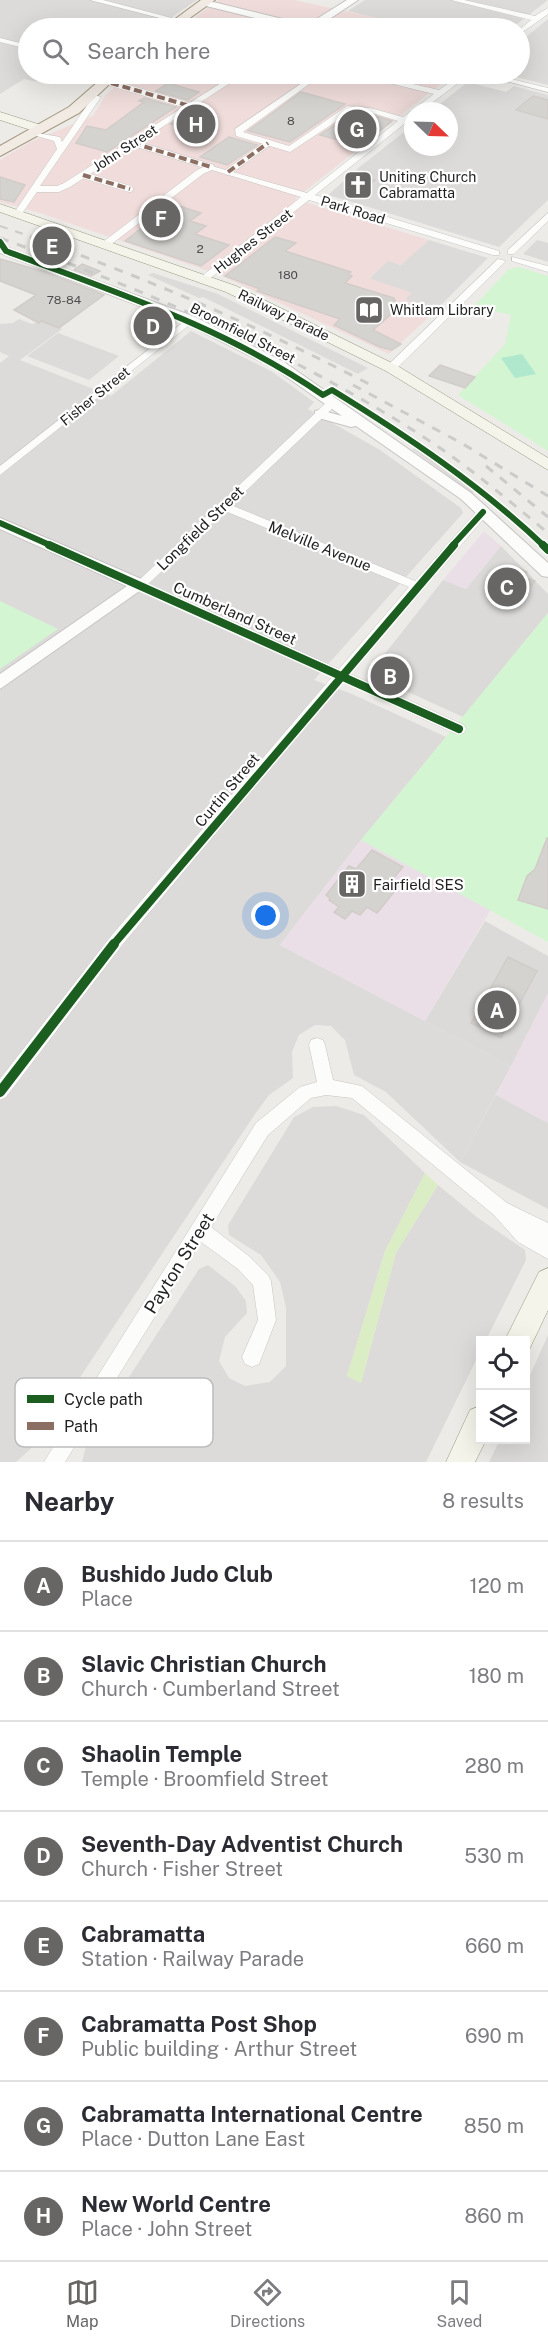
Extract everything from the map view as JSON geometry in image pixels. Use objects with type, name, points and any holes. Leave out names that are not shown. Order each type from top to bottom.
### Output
[{"type":"main road","points":[[184,18],[207,2]]},
{"type":"main road","points":[[38,132],[74,110],[106,84]]},
{"type":"main road","points":[[0,152],[77,114],[109,84]]},
{"type":"main road","points":[[0,116],[38,132]]},
{"type":"main road","name":"Railway Parade","points":[[0,208],[206,278],[391,368],[548,465]]},
{"type":"main road","points":[[522,1336],[545,1294]]},
{"type":"main road","points":[[460,1462],[476,1428]]},
{"type":"street","points":[[94,0],[152,18]]},
{"type":"street","points":[[324,18],[353,0]]},
{"type":"street","points":[[455,0],[537,19]]},
{"type":"street","points":[[207,2],[269,18]]},
{"type":"street","points":[[530,24],[548,10]]},
{"type":"street","points":[[0,40],[18,44]]},
{"type":"street","points":[[133,84],[190,106]]},
{"type":"street","name":"John Street","points":[[35,189],[59,189],[224,84]]},
{"type":"street","points":[[305,84],[238,131],[242,135],[293,148],[347,110],[355,108],[404,120]]},
{"type":"street","points":[[404,84],[440,93]]},
{"type":"street","name":"Hughes Street","points":[[428,102],[452,84]]},
{"type":"street","points":[[524,84],[548,90]]},
{"type":"street","points":[[18,213],[97,97]]},
{"type":"street","name":"Hughes Street","points":[[206,278],[404,120]]},
{"type":"street","points":[[38,132],[57,139],[61,149]]},
{"type":"street","points":[[133,143],[211,167]]},
{"type":"street","points":[[228,172],[268,143]]},
{"type":"street","points":[[106,244],[200,172],[211,167]]},
{"type":"street","name":"Park Road","points":[[211,167],[499,257]]},
{"type":"street","points":[[84,175],[130,189]]},
{"type":"street","points":[[513,255],[548,216]]},
{"type":"street","name":"Broomfield Street","points":[[0,249],[189,320],[279,365],[483,512],[548,572]]},
{"type":"street","points":[[391,368],[499,257],[513,255],[548,269]]},
{"type":"street","name":"Fisher Street","points":[[0,472],[189,320]]},
{"type":"street","name":"Longfield Street","points":[[0,683],[140,585],[333,402]]},
{"type":"street","points":[[321,414],[342,419],[377,434]]},
{"type":"street","name":"Melville Avenue","points":[[223,506],[417,586]]},
{"type":"street","name":"Curtin Street","points":[[0,1092],[117,940],[417,586],[483,512]]},
{"type":"street","name":"Cumberland Street","points":[[0,524],[459,729]]},
{"type":"street","points":[[317,1046],[326,1087]]},
{"type":"street","name":"Payton Street","points":[[107,1378],[262,1129],[306,1092],[326,1087],[356,1091],[500,1209],[524,1236],[548,1250]]},
{"type":"street","name":"Payton Street","points":[[500,1209],[548,1232]]},
{"type":"street","points":[[200,1230],[244,1263],[262,1281],[267,1320],[252,1357]]},
{"type":"street","name":"Payton Street","points":[[54,1462],[63,1447]]},
{"type":"shaded area","points":[[0,0],[197,0],[171,18],[18,18],[18,83],[0,94]]},
{"type":"shaded area","points":[[219,0],[294,0],[377,18],[194,18]]},
{"type":"shaded area","points":[[365,0],[548,0],[525,18],[377,18],[348,11]]},
{"type":"shaded area","points":[[548,19],[548,85],[530,80],[530,34]]},
{"type":"shaded area","points":[[118,84],[440,84],[418,102],[404,102],[404,113],[295,199],[429,240],[401,265],[388,261],[369,278],[412,293],[406,298],[411,303],[406,309],[429,317],[389,354],[220,275],[40,213],[0,202],[0,160],[30,142],[93,116],[105,96]]},
{"type":"shaded area","points":[[465,84],[476,84],[506,92],[514,86],[548,95],[548,200],[499,247],[362,205],[397,176],[362,165],[404,132],[404,156],[458,156],[458,102],[442,102]]},
{"type":"shaded area","points":[[362,165],[398,176],[362,205],[328,195]]},
{"type":"shaded area","points":[[429,240],[488,258],[429,317],[405,309],[406,298],[411,293],[369,279],[381,267],[376,254],[400,265]]},
{"type":"shaded area","points":[[537,240],[548,243],[548,262],[523,254]]},
{"type":"shaded area","points":[[153,273],[218,294],[368,368],[358,374],[203,297],[199,298],[148,275]]},
{"type":"shaded area","points":[[19,319],[32,324],[41,321],[62,329],[20,360],[111,396],[191,331],[271,371],[314,402],[308,409],[380,450],[461,508],[463,513],[314,680],[352,694],[446,737],[361,840],[280,945],[511,1066],[460,1162],[386,1092],[354,1075],[345,1040],[331,1026],[315,1025],[299,1035],[292,1052],[293,1078],[269,1095],[255,1114],[80,1378],[15,1378],[15,1447],[33,1447],[16,1462],[0,1462],[0,363],[9,356],[0,352],[0,324],[13,323]]},
{"type":"shaded area","points":[[58,333],[119,356],[89,380],[27,356]]},
{"type":"shaded area","points":[[414,447],[474,488],[473,494],[413,450]]},
{"type":"shaded area","points":[[484,531],[501,546],[466,589],[443,580]]},
{"type":"shaded area","points":[[501,546],[548,594],[548,613],[463,717],[369,674],[443,580],[466,589]]},
{"type":"shaded area","points":[[361,840],[491,909],[425,1021],[280,945]]},
{"type":"shaded area","points":[[485,921],[548,956],[548,993],[511,1066],[425,1021]]},
{"type":"shaded area","points":[[548,993],[548,1123],[496,1095]]},
{"type":"shaded area","points":[[496,1095],[548,1123],[548,1209],[460,1162]]},
{"type":"shaded area","points":[[336,1106],[364,1115],[425,1173],[385,1251],[347,1376],[361,1383],[396,1253],[438,1185],[478,1218],[525,1250],[526,1260],[488,1336],[476,1336],[476,1360],[426,1462],[82,1462],[86,1447],[213,1447],[213,1378],[128,1378],[199,1269],[208,1265],[235,1286],[246,1301],[247,1313],[225,1337],[219,1361],[229,1378],[245,1386],[270,1382],[286,1366],[286,1307],[280,1282],[261,1255],[229,1235],[228,1225],[294,1117],[313,1107]]},
{"type":"shaded area","points":[[548,1335],[548,1462],[489,1462],[498,1444],[530,1444],[530,1375]]},
{"type":"green space","points":[[519,267],[548,276],[548,451],[458,395],[505,344],[511,315],[474,306],[509,269]]},
{"type":"green space","points":[[522,354],[536,374],[515,378],[501,358]]},
{"type":"green space","points":[[0,601],[58,629],[0,669]]},
{"type":"green space","points":[[548,613],[548,942],[361,840]]},
{"type":"green space","points":[[425,1173],[438,1185],[396,1253],[361,1383],[347,1376],[385,1251]]},
{"type":"building","points":[[166,84],[171,84],[199,92],[187,100],[156,91]]},
{"type":"building","points":[[301,92],[345,104],[290,142],[248,131]]},
{"type":"building","points":[[533,96],[548,100],[548,119],[516,110]]},
{"type":"building","points":[[144,98],[176,107],[107,152],[76,143],[87,126],[106,130],[144,102],[139,101]]},
{"type":"building","points":[[353,113],[369,114],[392,121],[360,146],[320,135]]},
{"type":"building","points":[[186,115],[218,124],[204,134],[171,124]]},
{"type":"building","points":[[229,137],[257,145],[227,165],[200,157]]},
{"type":"building","points":[[360,176],[375,180],[365,189],[350,185]]},
{"type":"building","points":[[0,177],[25,185],[14,202],[0,199]]},
{"type":"building","points":[[173,204],[201,213],[190,221],[206,226],[195,234],[229,245],[201,266],[125,241]]},
{"type":"building","points":[[275,237],[296,243],[285,251],[351,272],[348,274],[352,276],[345,283],[394,298],[396,303],[392,307],[397,309],[373,330],[401,344],[392,350],[380,347],[334,325],[340,319],[257,291],[260,289],[225,276]]},
{"type":"building","points":[[0,259],[45,272],[104,295],[59,328],[41,321],[39,323],[14,310],[36,295],[0,281]]},
{"type":"building","points":[[82,264],[100,271],[91,276],[74,270]]},
{"type":"building","points":[[440,365],[475,377],[465,388],[429,376]]},
{"type":"building","points":[[516,567],[527,572],[524,577],[535,581],[514,607],[490,598]]},
{"type":"building","points":[[547,838],[548,909],[518,900],[527,876],[535,869]]},
{"type":"building","name":"Fairfield SES","points":[[372,850],[403,867],[391,881],[399,886],[377,913],[367,907],[360,915],[352,911],[345,919],[334,912],[339,907],[326,895],[349,866],[356,869]]},
{"type":"building","points":[[508,957],[537,971],[501,1038],[471,1023]]},
{"type":"railway","points":[[0,226],[35,238]]},
{"type":"railway","points":[[30,237],[202,304],[369,384]]},
{"type":"railway","points":[[0,238],[109,279],[217,325],[321,377],[372,405],[439,447],[548,533]]},
{"type":"railway","points":[[353,385],[463,444],[548,496]]},
{"type":"railway","points":[[486,466],[548,517]]},
{"type":"marked path","points":[[114,84],[190,106]]},
{"type":"marked path","points":[[133,143],[211,167]]},
{"type":"marked path","points":[[228,172],[268,143]]},
{"type":"marked path","points":[[83,175],[130,189]]},
{"type":"cycle path","points":[[0,242],[6,251],[190,320],[279,365],[323,395],[332,390],[445,464],[499,505],[548,550]]},
{"type":"cycle path","points":[[0,1092],[117,940],[417,586],[483,512]]},
{"type":"cycle path","points":[[0,523],[459,729]]},
{"type":"place","name":"New World Centre","points":[[196,124]]},
{"type":"place","name":"Cabramatta International Centre","points":[[357,129]]},
{"type":"place","name":"Uniting Church Cabramatta","points":[[358,185]]},
{"type":"place","name":"Cabramatta Post Shop","points":[[161,218]]},
{"type":"place","name":"Cabramatta","points":[[52,246]]},
{"type":"place","name":"Whitlam Library","points":[[369,310]]},
{"type":"place","name":"Seventh-Day Adventist Church","points":[[153,326]]},
{"type":"place","name":"Shaolin Temple","points":[[507,587]]},
{"type":"place","name":"Slavic Christian Church","points":[[390,676]]},
{"type":"place","name":"Fairfield SES","points":[[352,884]]},
{"type":"place","name":"Bushido Judo Club","points":[[497,1010]]}]
